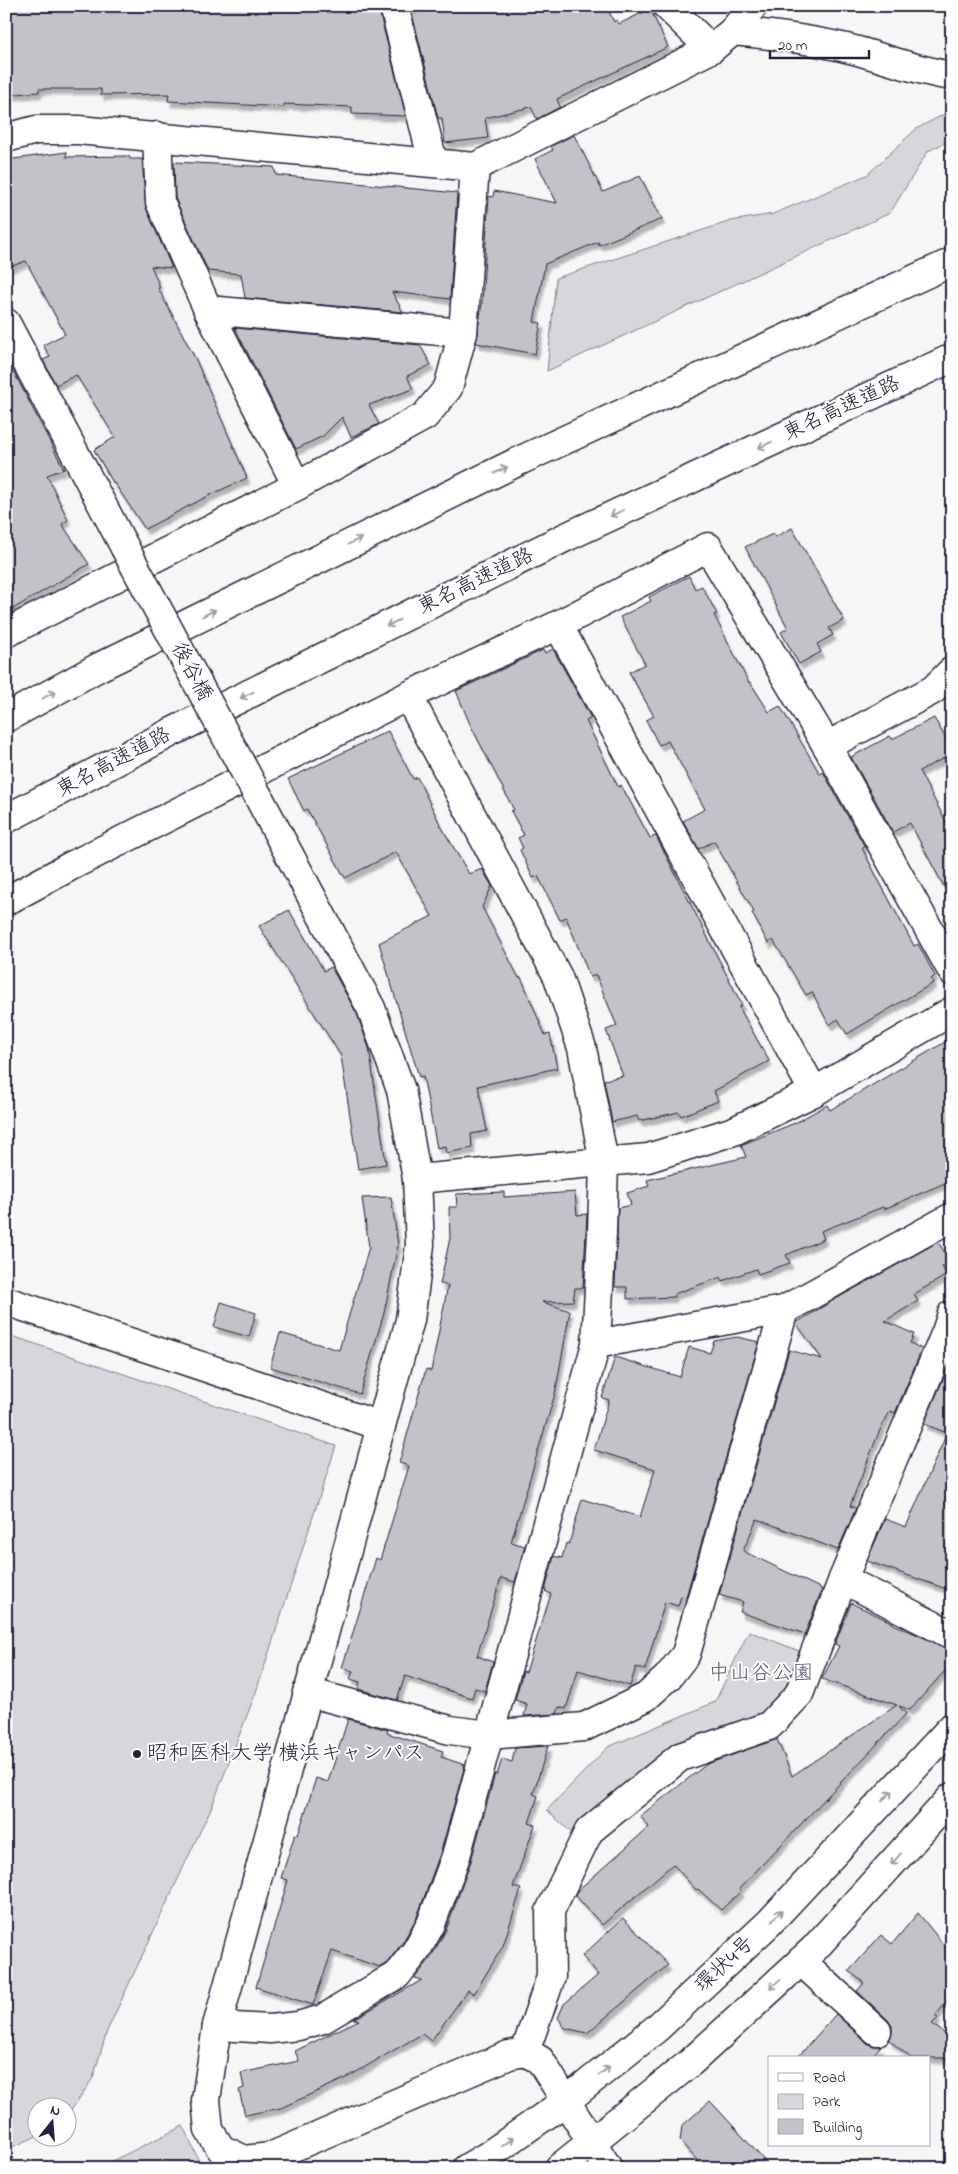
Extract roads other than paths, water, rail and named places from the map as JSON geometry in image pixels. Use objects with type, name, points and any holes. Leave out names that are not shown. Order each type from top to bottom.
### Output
[{"type":"main road","points":[[394,6],[433,162]]},
{"type":"main road","points":[[667,6],[711,49]]},
{"type":"main road","points":[[6,138],[36,130],[78,130],[475,167],[711,49],[732,31],[753,6]]},
{"type":"main road","points":[[732,31],[796,37],[857,51],[926,72],[952,76]]},
{"type":"main road","points":[[157,136],[160,202],[208,310],[297,486]]},
{"type":"main road","points":[[6,633],[297,486],[425,416],[448,388],[463,333],[475,167]]},
{"type":"main road","points":[[6,718],[98,667],[520,460],[952,262]]},
{"type":"main road","points":[[208,310],[463,333]]},
{"type":"main road","name":"後谷橋","points":[[6,323],[370,1008],[401,1090],[416,1179],[420,1245],[410,1320],[216,2026],[206,2100],[209,2130],[221,2149],[245,2160],[270,2157],[508,2055],[525,2052]]},
{"type":"main road","name":"東名高速道路","points":[[6,819],[172,732],[555,543],[952,358]]},
{"type":"main road","points":[[6,901],[69,867],[408,696],[558,625],[708,547],[828,746],[952,971]]},
{"type":"main road","points":[[558,625],[814,1092]]},
{"type":"main road","points":[[828,746],[933,690],[952,671]]},
{"type":"main road","points":[[216,2026],[270,2029],[298,2026],[323,2019],[397,1975],[416,1951],[431,1924],[456,1856],[596,1344],[604,1162],[582,1048],[558,977],[408,696]]},
{"type":"main road","points":[[416,1179],[648,1158],[734,1131],[814,1092],[952,1011]]},
{"type":"main road","points":[[596,1344],[784,1310],[952,1217]]},
{"type":"main road","points":[[6,1301],[381,1426]]},
{"type":"main road","points":[[307,1692],[450,1730],[489,1736],[584,1727],[646,1697],[668,1677],[686,1654],[784,1310]]},
{"type":"main road","points":[[608,2168],[540,2060],[525,2052],[551,1977],[550,1911],[589,1831],[680,1757],[769,1726],[799,1694],[843,1580],[950,1325]]},
{"type":"main road","points":[[843,1580],[952,1635]]},
{"type":"main road","name":"環状4号","points":[[467,2168],[489,2155],[566,2101],[657,2028],[769,1924],[952,1727]]},
{"type":"main road","points":[[559,2168],[690,2064],[814,1949],[949,1802]]},
{"type":"main road","points":[[801,1960],[877,2031]]},
{"type":"place","name":"昭和医科大学 横浜キャンパス","points":[[137,1754]]},
{"type":"park label","name":"中山谷公園","points":[[761,1674]]}]
